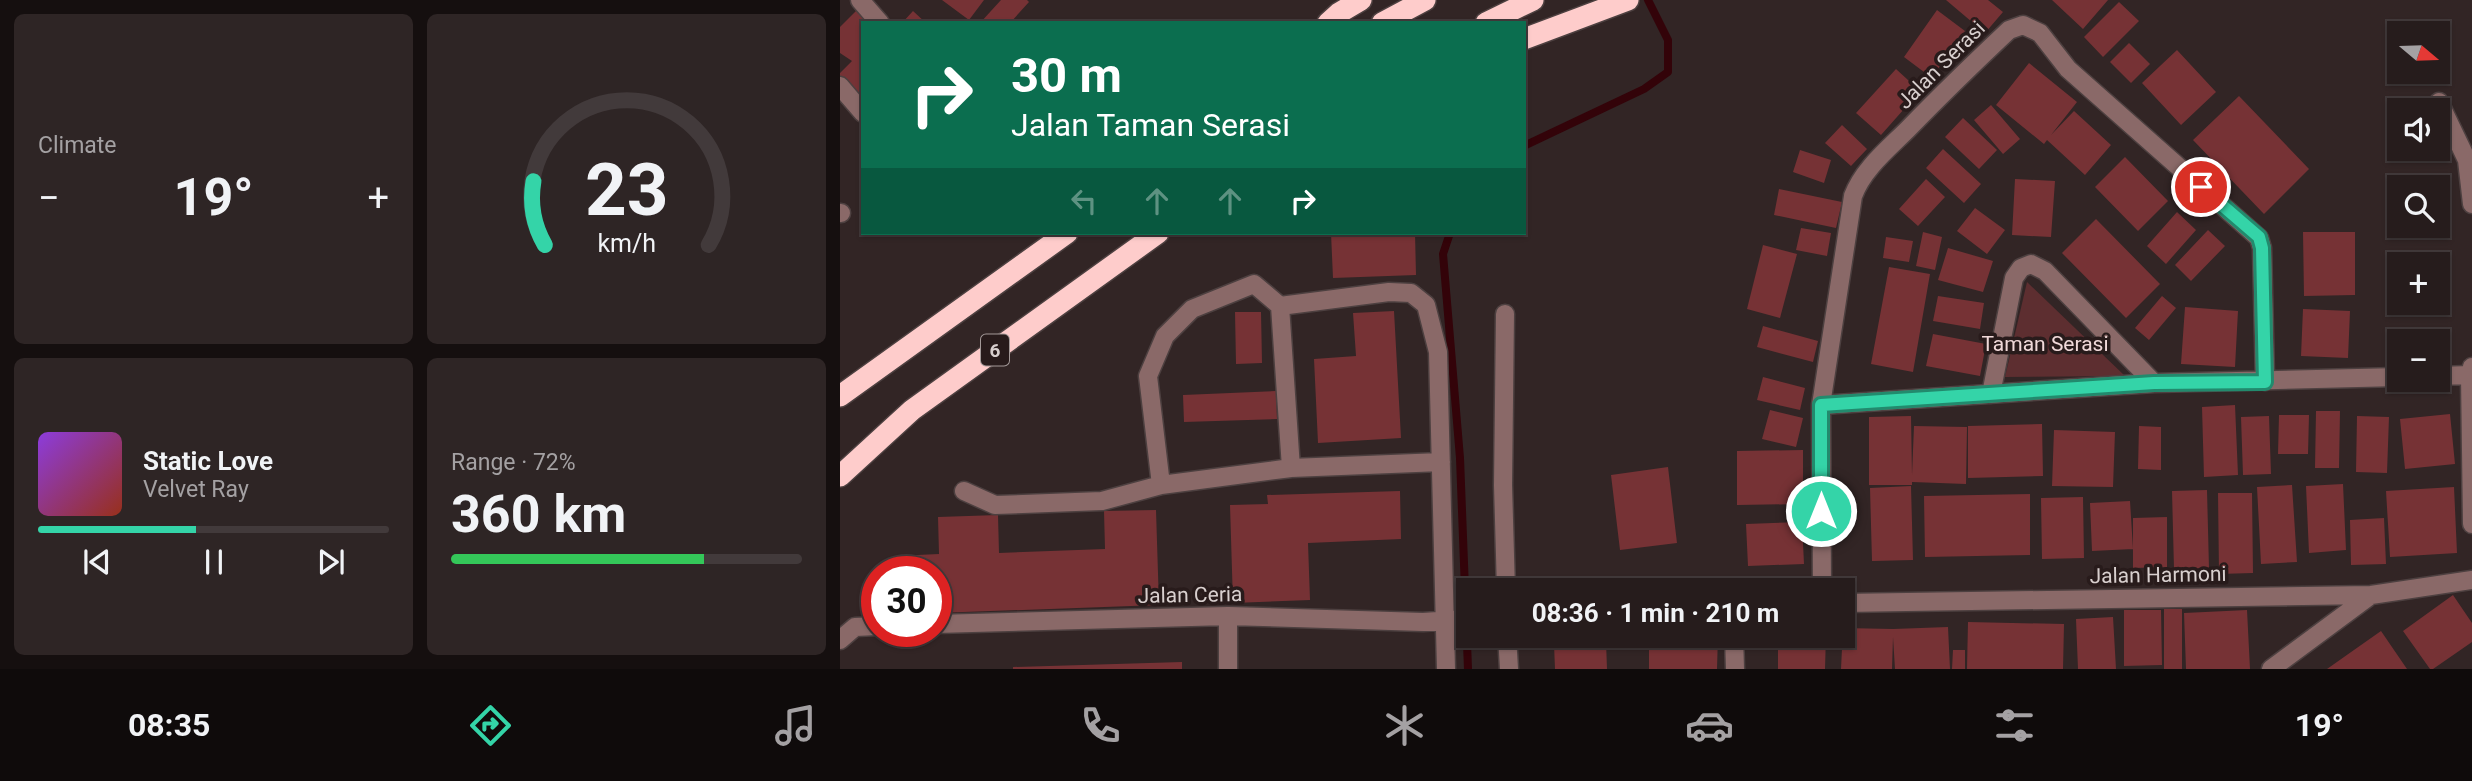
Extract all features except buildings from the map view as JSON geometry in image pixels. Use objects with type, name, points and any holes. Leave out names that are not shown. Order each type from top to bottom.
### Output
[{"type":"highway","points":[[1330,21],[1360,0]]},
{"type":"highway","points":[[1386,21],[1425,0]]},
{"type":"highway","points":[[1490,21],[1533,0]]},
{"type":"highway","points":[[1526,38],[1628,0]]},
{"type":"highway","points":[[840,396],[1064,235]]},
{"type":"highway","name":"6","points":[[840,476],[912,410],[1155,235]]},
{"type":"street","points":[[860,0],[878,21]]},
{"type":"street","name":"Jalan Serasi","points":[[1822,578],[1821,405],[1853,196],[1858,183],[1880,157],[2009,30],[2023,25],[2040,33],[2068,69],[2259,237],[2262,248],[2265,382]]},
{"type":"street","points":[[840,86],[861,111]]},
{"type":"street","points":[[2450,125],[2467,160],[2472,204]]},
{"type":"street","points":[[1991,394],[2014,278],[2021,268],[2031,264],[2045,271],[2154,383]]},
{"type":"street","points":[[1161,485],[1148,376],[1165,336],[1192,309],[1254,284],[1280,306],[1291,468]]},
{"type":"street","points":[[1280,306],[1389,292],[1411,293],[1426,305],[1438,352],[1441,461],[1455,620],[1446,669]]},
{"type":"street","points":[[1505,314],[1503,485],[1506,578]]},
{"type":"street","points":[[2450,374],[2471,371],[2472,524]]},
{"type":"street","points":[[1821,405],[2154,383],[2387,377]]},
{"type":"street","points":[[964,491],[995,505],[1102,501],[1161,485],[1291,468],[1441,461]]},
{"type":"street","name":"Jalan Harmoni","points":[[1855,603],[2371,594],[2472,580]]},
{"type":"street","points":[[2272,669],[2371,594]]},
{"type":"street","points":[[1228,616],[1228,669]]},
{"type":"street","name":"Jalan Ceria","points":[[952,624],[1228,616],[1423,622],[1455,620]]},
{"type":"street","points":[[840,640],[855,627],[861,627]]},
{"type":"street","points":[[1508,648],[1509,669]]},
{"type":"street","points":[[1734,648],[1735,669]]},
{"type":"green space","name":"Taman Serasi","points":[[2027,282],[2125,376],[2005,377]]},
{"type":"waterway","points":[[1526,145],[1644,89],[1668,72],[1668,40],[1648,0]]},
{"type":"waterway","points":[[1449,235],[1443,254],[1460,458],[1468,669]]},
{"type":"route","points":[[1821,511],[1821,405],[2154,383],[2265,382],[2262,248],[2259,237],[2201,187]]}]
